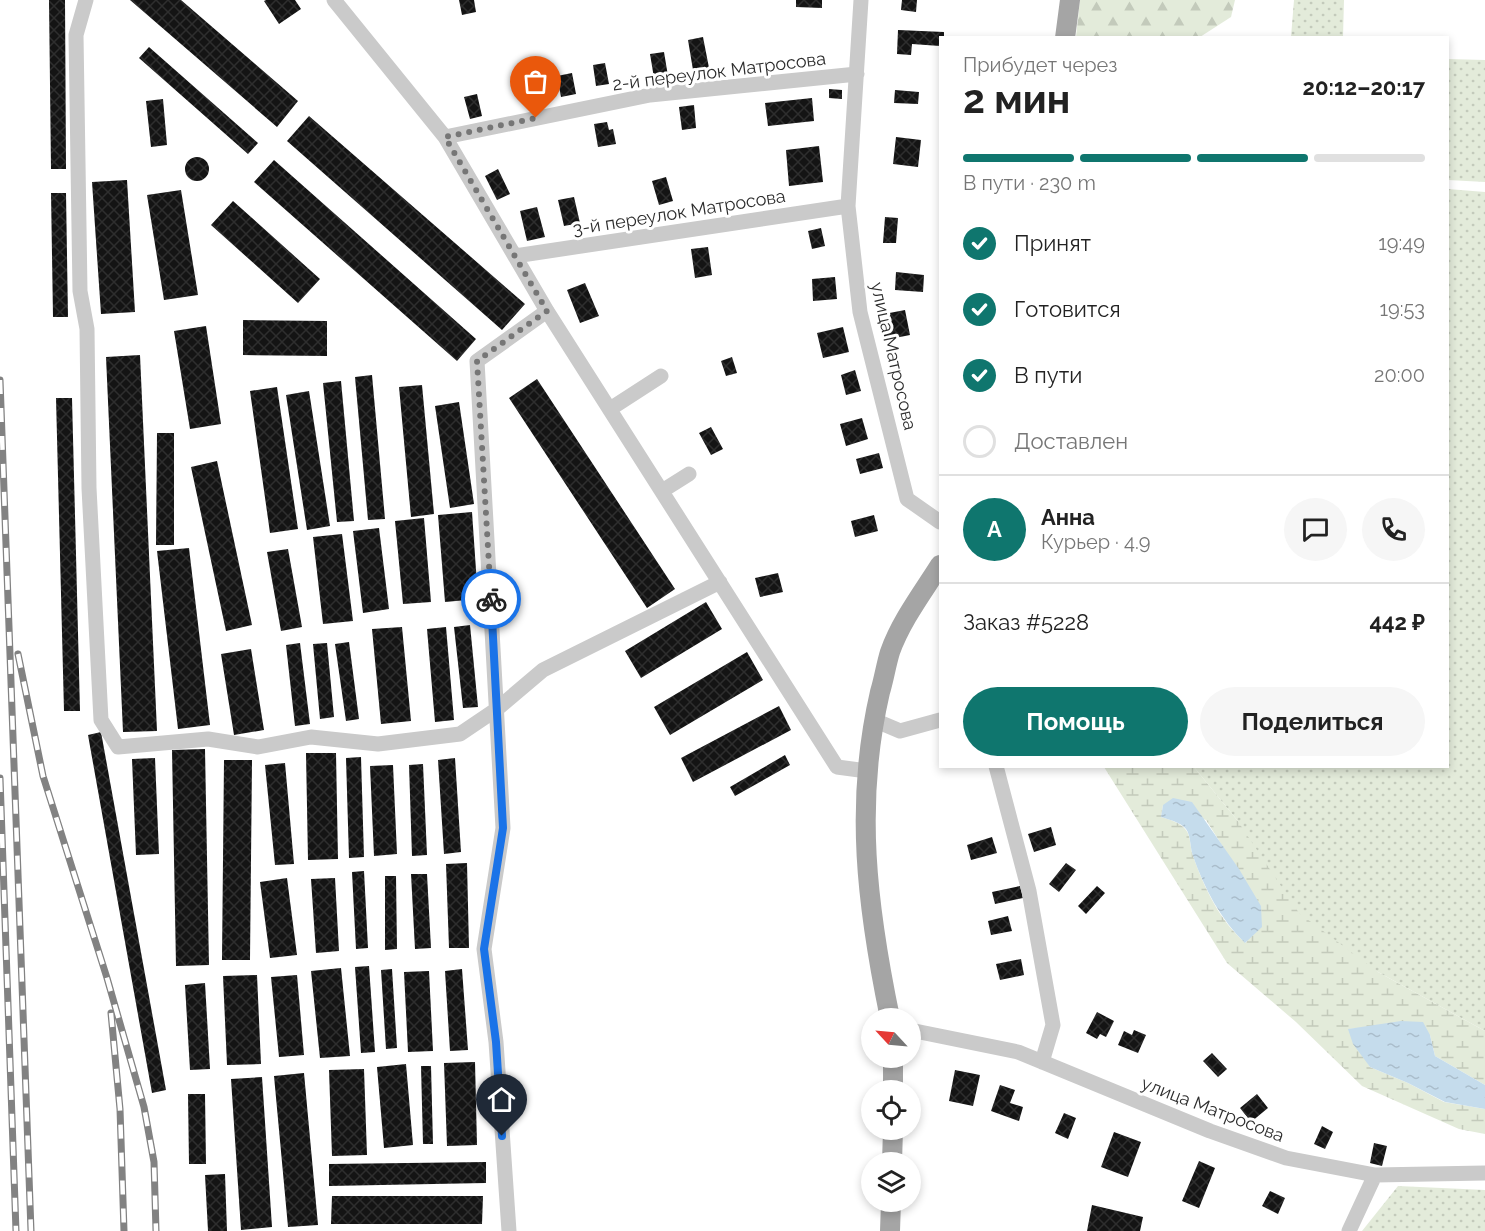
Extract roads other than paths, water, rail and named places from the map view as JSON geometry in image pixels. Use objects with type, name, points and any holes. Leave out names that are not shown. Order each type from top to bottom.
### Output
[{"type":"main road","points":[[1065,36],[1070,0]]},
{"type":"main road","points":[[888,1008],[876,953],[864,844],[867,771],[874,720],[890,651],[939,567]]},
{"type":"main road","points":[[890,1231],[891,1212]]},
{"type":"street","points":[[86,0],[76,35],[79,279],[87,329],[89,488],[100,720],[118,747],[208,739],[258,747],[311,737],[378,744],[460,734],[497,709],[543,670],[720,582]]},
{"type":"street","points":[[334,0],[445,137],[547,311],[837,767],[867,771]]},
{"type":"street","name":"улица Матросова","points":[[861,0],[849,206],[860,312],[907,499],[939,521]]},
{"type":"street","name":"2-й переулок Матросова","points":[[445,137],[650,95],[857,74]]},
{"type":"street","name":"3-й переулок Матросова","points":[[515,256],[849,206]]},
{"type":"street","points":[[509,1231],[496,1042],[484,949],[503,828],[477,361],[547,311]]},
{"type":"street","points":[[610,409],[662,376]]},
{"type":"street","points":[[662,491],[689,474]]},
{"type":"street","points":[[874,720],[900,731],[939,720]]},
{"type":"street","points":[[997,768],[1029,891],[1053,1025],[1042,1062]]},
{"type":"street","name":"улица Матросова","points":[[921,1031],[1018,1052],[1210,1131],[1286,1158],[1375,1175],[1485,1173]]},
{"type":"street","points":[[1348,1231],[1375,1175]]},
{"type":"water","points":[[1173,798],[1192,802],[1239,869],[1261,906],[1262,927],[1245,943],[1228,924],[1208,892],[1193,856],[1186,829],[1178,823],[1161,817],[1163,805]]},
{"type":"water","points":[[1401,1021],[1423,1022],[1430,1035],[1435,1056],[1485,1085],[1485,1109],[1445,1102],[1370,1067],[1353,1044],[1348,1029]]},
{"type":"railway","points":[[0,380],[31,1231]]},
{"type":"railway","points":[[18,654],[43,776],[107,978],[144,1107],[154,1162],[156,1231]]},
{"type":"railway","points":[[0,778],[16,1231]]},
{"type":"railway","points":[[111,1013],[120,1109],[124,1231]]}]
